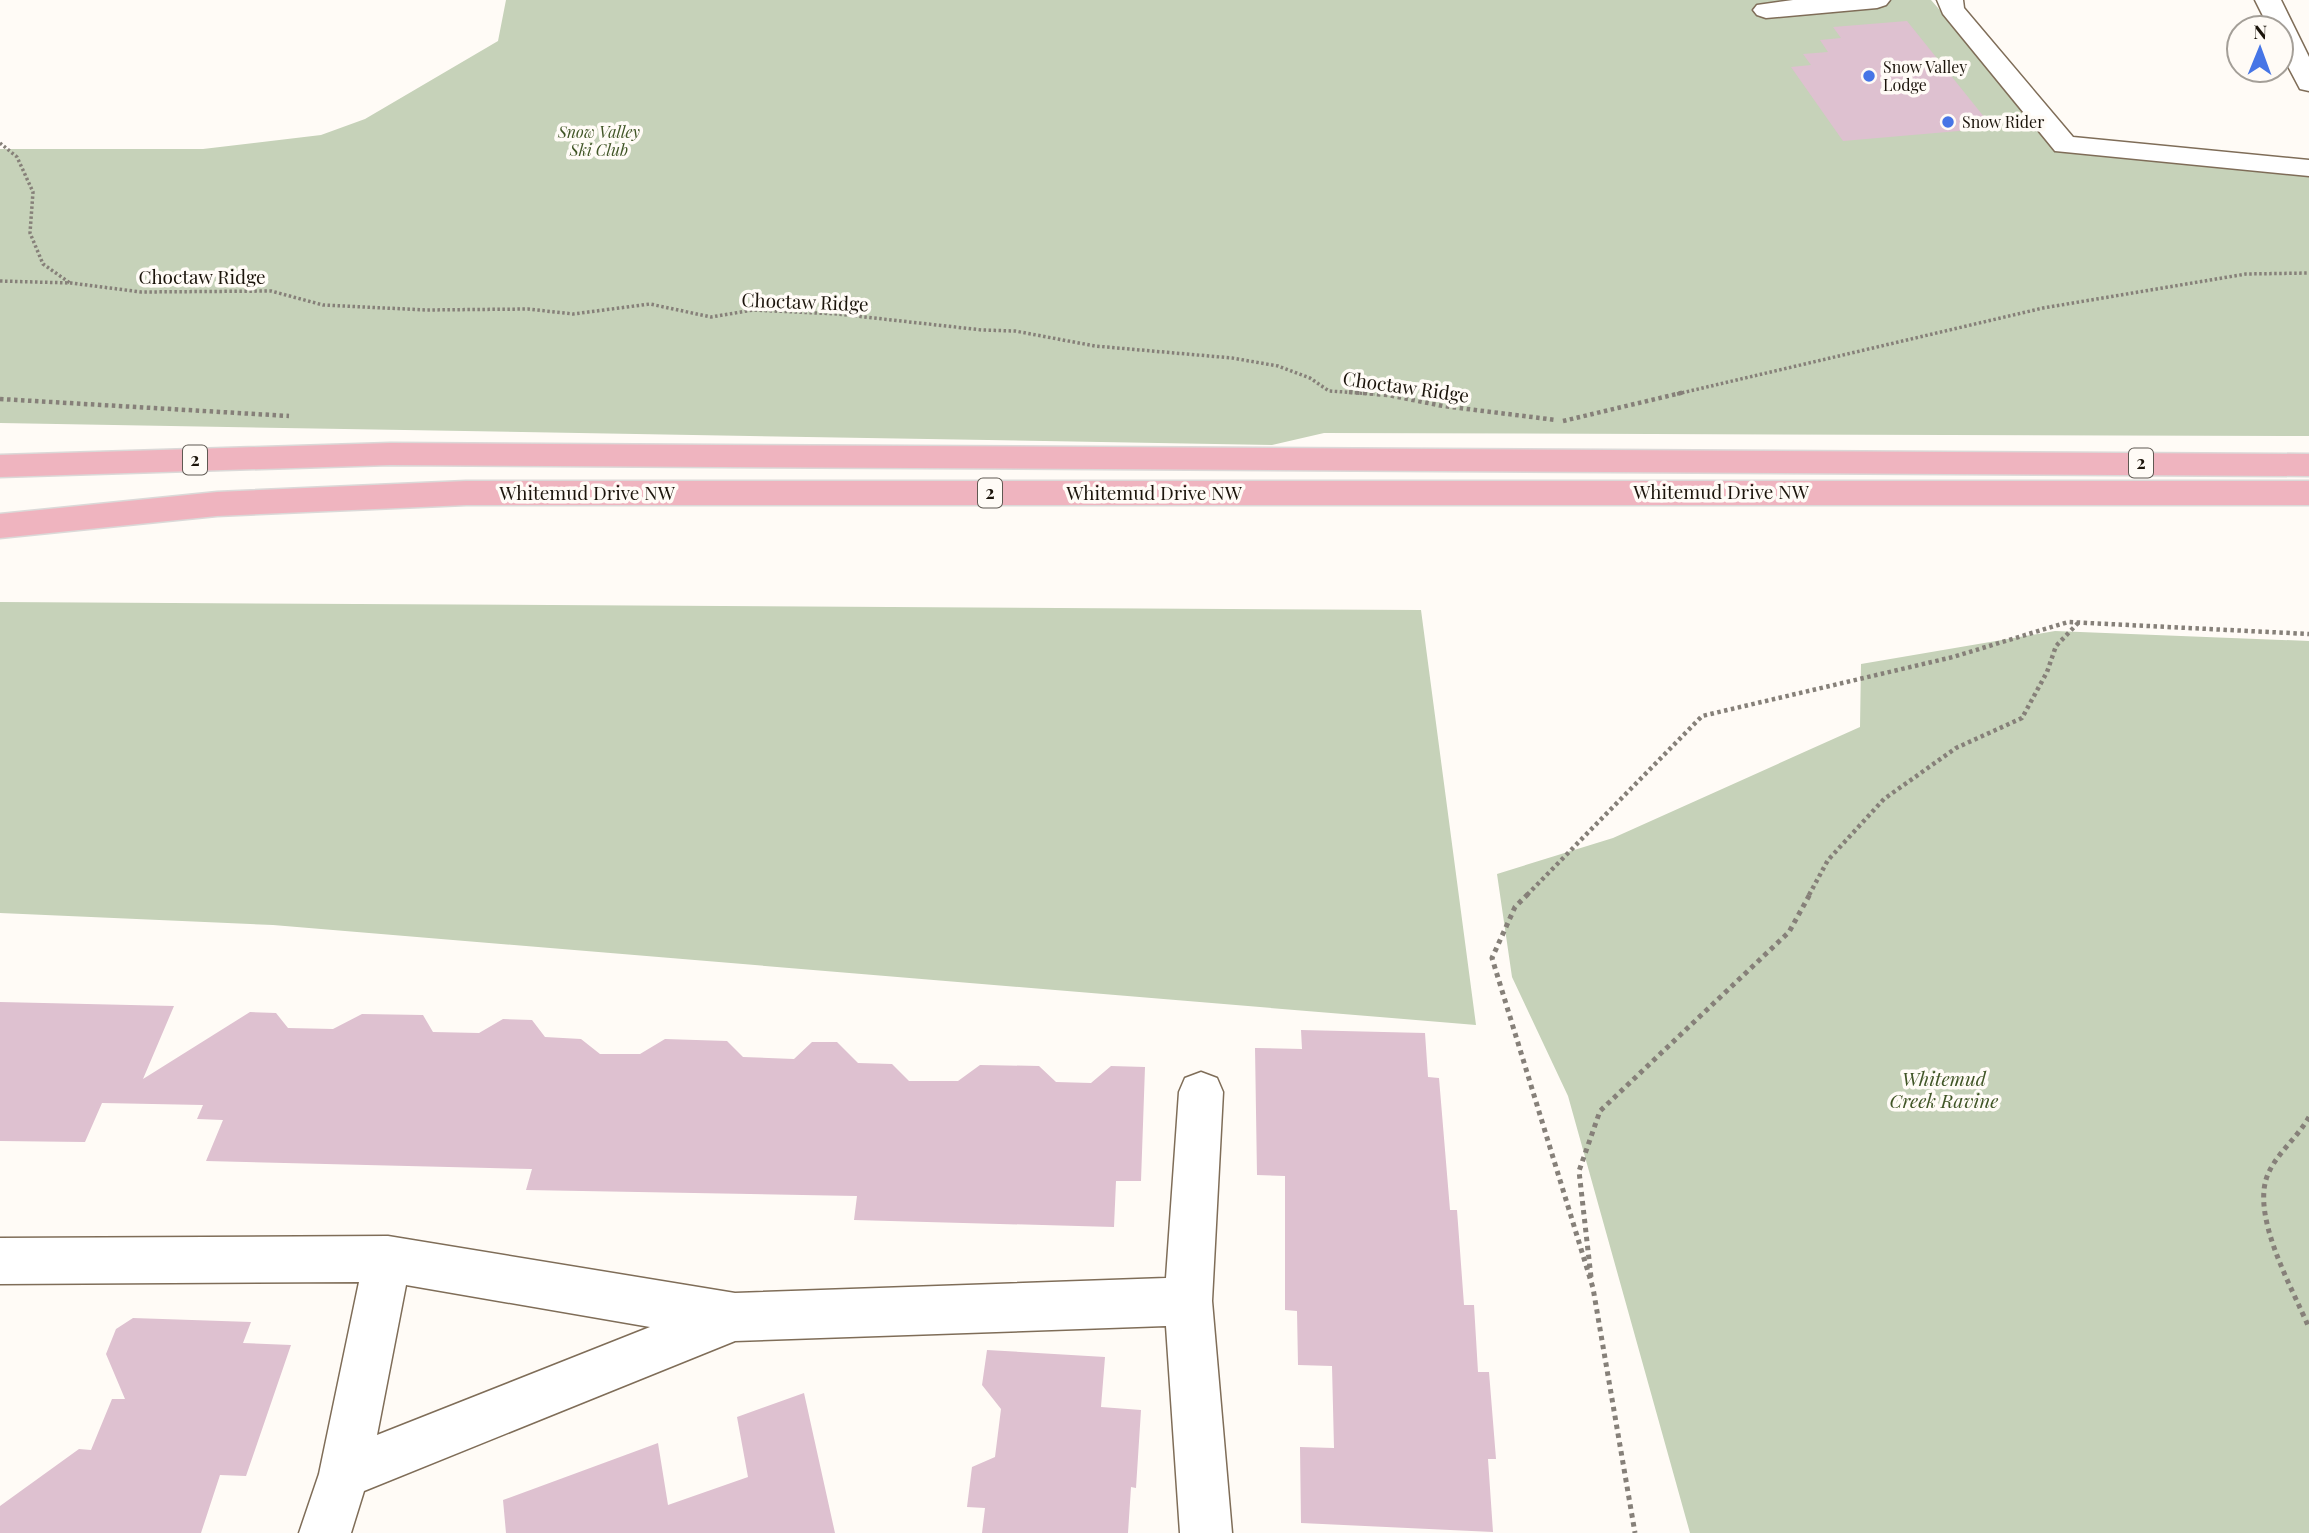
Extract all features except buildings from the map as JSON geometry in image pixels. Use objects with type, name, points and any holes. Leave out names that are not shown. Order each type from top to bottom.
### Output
[{"type":"highway","name":"Whitemud Drive NW","points":[[0,466],[390,454],[1977,477],[2309,493]]},
{"type":"highway","name":"Whitemud Drive NW","points":[[0,526],[217,504],[466,493],[1977,477],[2309,464]]},
{"type":"street","points":[[1766,10],[1877,0]]},
{"type":"street","points":[[1950,0],[1952,9],[2065,145],[2309,168]]},
{"type":"street","points":[[2267,0],[2309,83]]},
{"type":"street","points":[[1201,1092],[1188,1301],[1206,1533]]},
{"type":"street","points":[[0,1261],[129,1258],[388,1259],[735,1317],[1188,1301]]},
{"type":"street","points":[[326,1533],[344,1474],[388,1259]]},
{"type":"street","points":[[344,1474],[735,1317]]},
{"type":"path","points":[[0,143],[17,157],[33,192],[30,233],[43,264],[71,284]]},
{"type":"path","points":[[1549,424],[2043,308],[2246,274],[2309,273]]},
{"type":"path","name":"Choctaw Ridge","points":[[0,281],[71,284],[141,292],[271,291],[323,305],[426,310],[528,309],[573,314],[650,304],[711,317],[752,310],[838,314],[982,330],[1015,331],[1095,345],[1232,358],[1278,366],[1310,378],[1329,391],[1388,395],[1443,406],[1563,421]]},
{"type":"path","points":[[1593,1289],[1492,958],[1515,907],[1702,716],[1952,657],[2068,622],[2309,634]]},
{"type":"path","points":[[1635,1533],[1593,1289],[1579,1171],[1600,1111],[1789,932],[1828,860],[1884,799],[1956,748],[2022,718],[2047,672],[2056,646],[2078,623]]},
{"type":"path","points":[[2309,1116],[2266,1176],[2264,1202],[2277,1257],[2309,1328]]},
{"type":"green space","name":"Snow Valley Ski Club","points":[[506,0],[1931,0],[2060,147],[2309,174],[2309,436],[1324,433],[1272,445],[0,423],[0,149],[203,149],[321,135],[365,119],[498,41]]},
{"type":"green space","points":[[0,602],[1421,610],[1476,1025],[273,925],[0,913]]},
{"type":"green space","name":"Whitemud Creek Ravine","points":[[2055,631],[2309,641],[2309,1533],[1690,1533],[1568,1096],[1512,977],[1497,874],[1613,838],[1860,727],[1861,664]]},
{"type":"place","name":"Snow Valley Lodge","points":[[1869,76]]},
{"type":"place","name":"Snow Rider","points":[[1948,122]]}]
